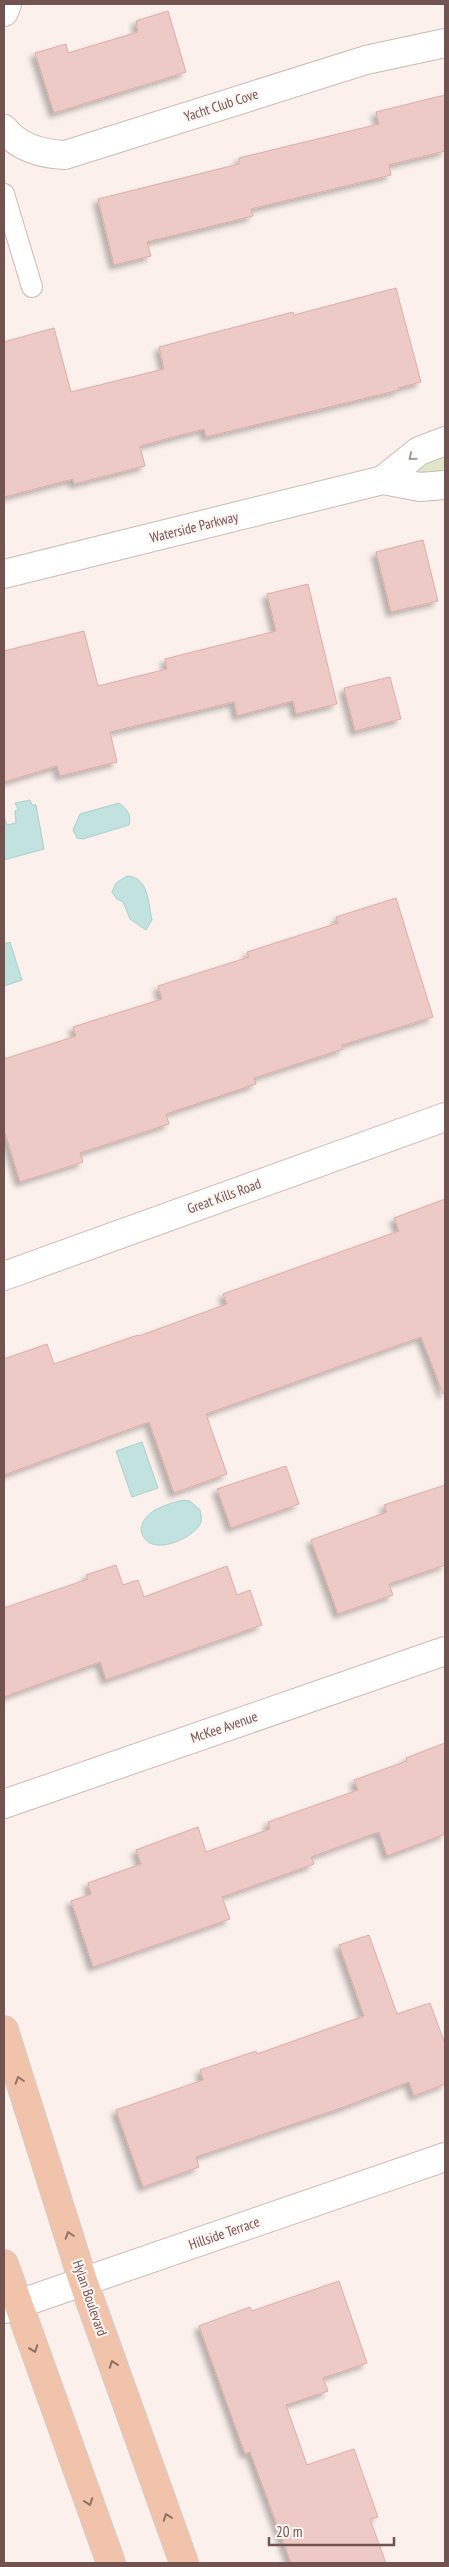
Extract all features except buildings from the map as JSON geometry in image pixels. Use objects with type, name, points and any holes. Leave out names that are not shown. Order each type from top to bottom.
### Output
[{"type":"main road","name":"Hylan Boulevard","points":[[4,2030],[84,2281],[184,2563]]},
{"type":"main road","points":[[4,2264],[10,2306],[111,2563]]},
{"type":"street","points":[[4,12],[7,4]]},
{"type":"street","name":"Yacht Club Cove","points":[[5,136],[32,149],[48,154],[65,155],[366,60],[445,42]]},
{"type":"street","name":"Waterside Parkway","points":[[384,480],[420,450],[445,441]]},
{"type":"street","name":"Waterside Parkway","points":[[4,574],[384,480],[420,487],[445,485]]},
{"type":"street","name":"Great Kills Road","points":[[4,1276],[445,1117]]},
{"type":"street","name":"McKee Avenue","points":[[4,1804],[445,1650]]},
{"type":"street","name":"Hillside Terrace","points":[[10,2306],[445,2157]]},
{"type":"lane","points":[[4,194],[32,287]]},
{"type":"green space","points":[[445,450],[445,472],[418,475],[412,471]]},
{"type":"water","points":[[30,800],[32,805],[36,805],[44,849],[4,860],[4,816],[7,825],[16,823],[15,811],[18,809],[15,803]]},
{"type":"water","points":[[119,803],[128,812],[130,818],[129,825],[83,839],[77,838],[73,830],[80,814]]},
{"type":"water","points":[[127,876],[134,877],[144,886],[152,920],[146,930],[130,919],[123,902],[117,899],[112,892],[116,883]]},
{"type":"water","points":[[10,942],[22,980],[4,986],[4,944]]},
{"type":"water","points":[[142,1442],[158,1488],[132,1497],[116,1451]]},
{"type":"water","points":[[183,1500],[190,1501],[200,1510],[201,1522],[198,1528],[191,1534],[172,1543],[152,1544],[145,1539],[141,1530],[142,1523],[146,1518],[156,1509]]}]
